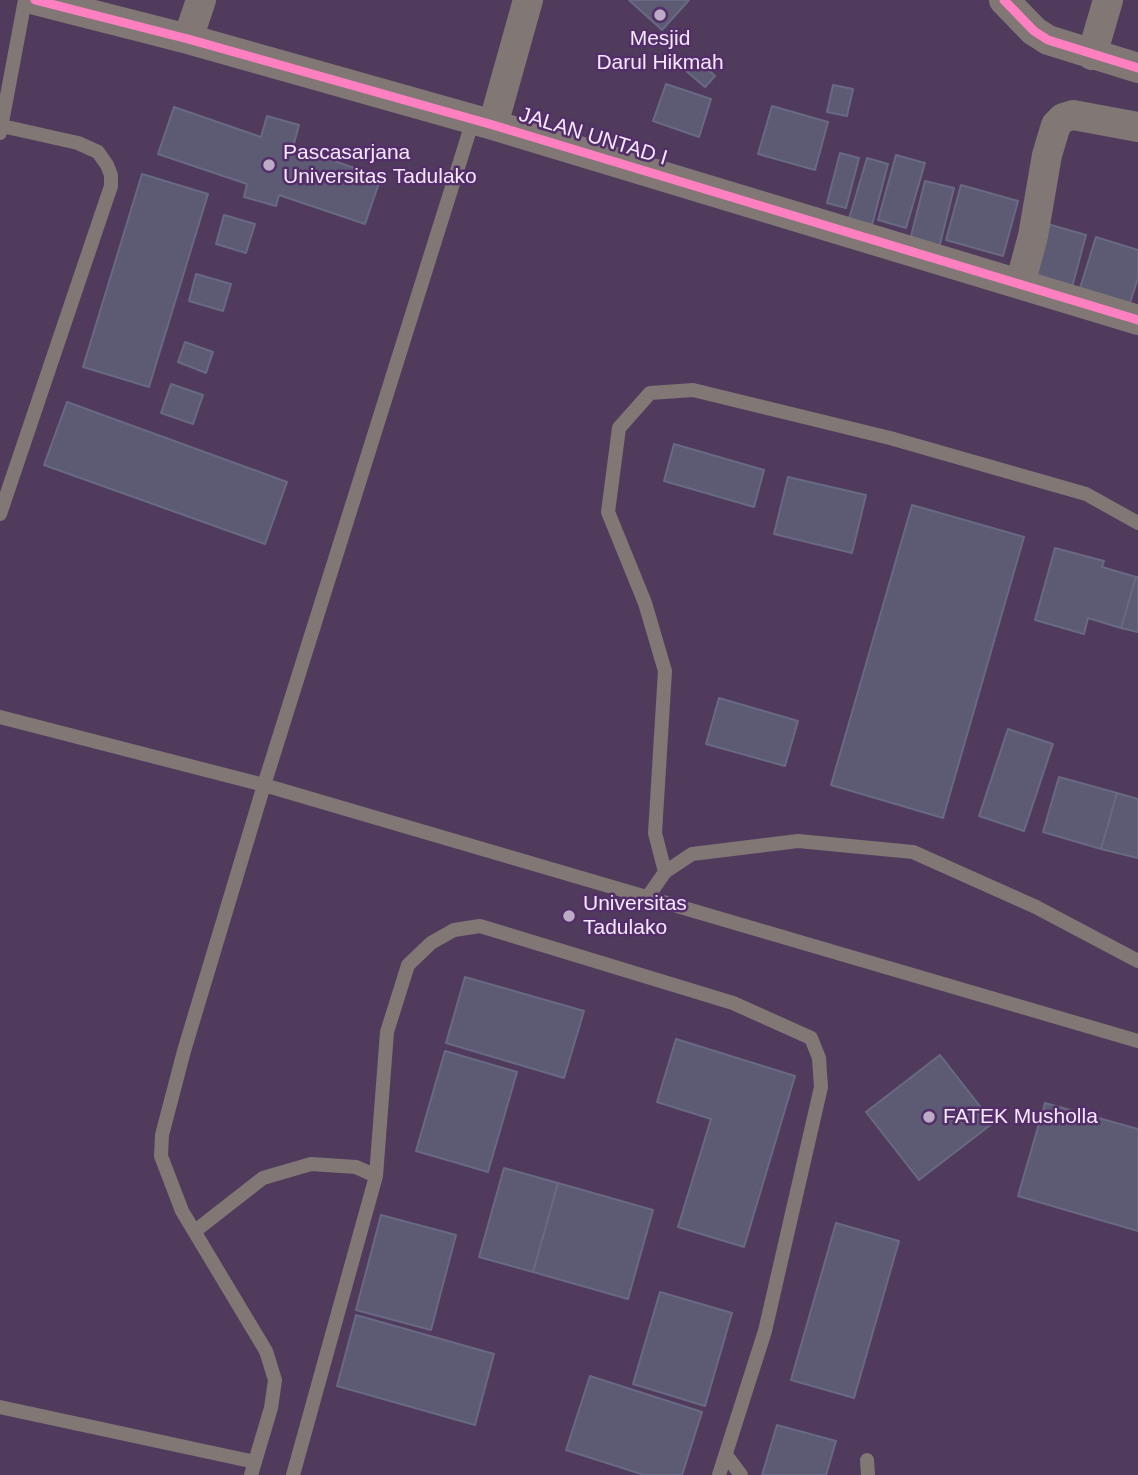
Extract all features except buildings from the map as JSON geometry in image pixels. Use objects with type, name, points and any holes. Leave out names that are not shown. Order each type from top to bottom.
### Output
[{"type":"street","name":"JALAN UNTAD I","points":[[35,0],[188,39],[483,123],[1138,320]]},
{"type":"street","points":[[188,39],[201,0]]},
{"type":"street","points":[[483,123],[528,0]]},
{"type":"street","points":[[1004,0],[1034,31],[1048,40],[1138,68]]},
{"type":"street","points":[[1092,55],[1108,0]]},
{"type":"street","points":[[1020,284],[1033,236],[1047,155],[1056,125],[1063,118],[1073,115],[1138,127]]},
{"type":"lane","points":[[0,514],[111,186],[111,175],[98,152],[78,144],[1,130],[25,0]]},
{"type":"lane","points":[[0,1407],[253,1469],[271,1408],[275,1380],[266,1351],[169,1183],[161,1156],[162,1135],[184,1051],[264,785],[483,123]]},
{"type":"lane","points":[[665,872],[655,833],[665,671],[645,603],[608,512],[619,428],[650,393],[692,390],[890,438],[1086,494],[1138,523]]},
{"type":"lane","points":[[0,717],[264,785],[1138,1041]]},
{"type":"lane","points":[[647,898],[665,872],[692,854],[798,841],[913,852],[1035,907],[1138,961]]},
{"type":"lane","points":[[293,1475],[376,1176],[387,1032],[408,965],[431,943],[454,930],[480,926],[733,1003],[811,1038],[819,1058],[821,1087],[765,1331],[719,1475]]},
{"type":"lane","points":[[195,1231],[263,1178],[311,1164],[356,1167],[376,1176]]},
{"type":"lane","points":[[726,1455],[741,1475]]},
{"type":"cycle path","points":[[35,0],[188,39],[493,125],[1138,320]]},
{"type":"cycle path","points":[[1004,0],[1034,31],[1048,40],[1138,68]]},
{"type":"place","name":"Mesjid Darul Hikmah","points":[[660,15]]},
{"type":"place","name":"Pascasarjana Universitas Tadulako","points":[[269,165]]},
{"type":"place","name":"Universitas Tadulako","points":[[569,916]]},
{"type":"place","name":"FATEK Musholla","points":[[929,1117]]}]
